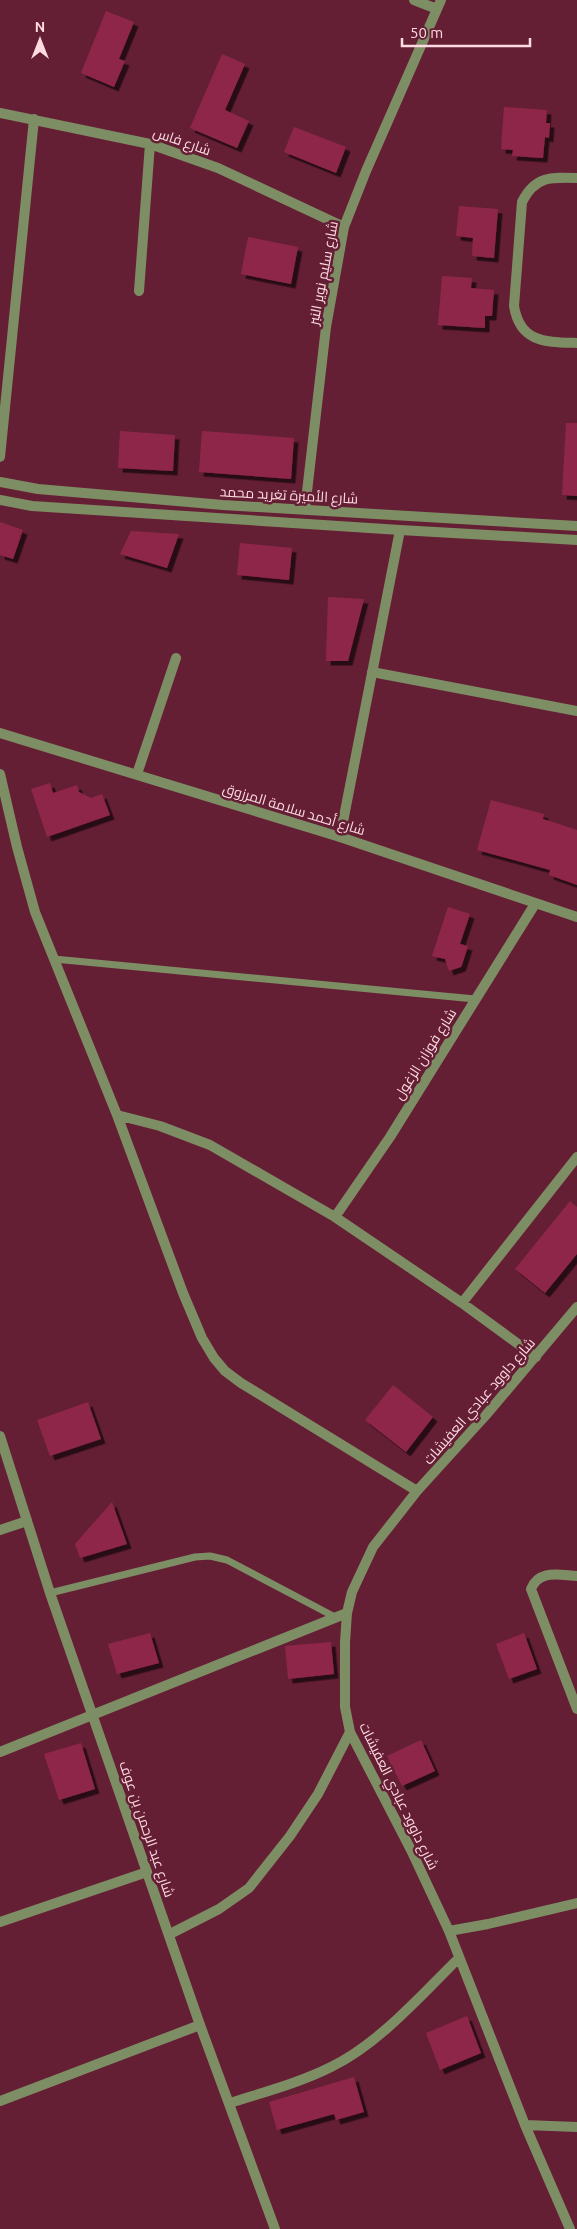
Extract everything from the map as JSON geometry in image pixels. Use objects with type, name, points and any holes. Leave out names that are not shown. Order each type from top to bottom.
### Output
[{"type":"street","points":[[414,0],[439,4]]},
{"type":"street","name":"شارع سليم نوير النبر","points":[[306,509],[326,327],[344,227],[366,171],[439,4]]},
{"type":"street","name":"شارع فاس","points":[[0,113],[150,144],[218,168],[344,227]]},
{"type":"street","points":[[0,457],[34,119]]},
{"type":"street","points":[[140,291],[150,144]]},
{"type":"street","points":[[577,178],[545,179],[527,191],[522,202],[514,306],[516,320],[524,331],[534,338],[549,342],[577,343]]},
{"type":"street","name":"شارع الأميرة تغريد محمد","points":[[0,482],[38,489],[223,505],[577,526]]},
{"type":"street","name":"شارع الأميرة تغريد محمد","points":[[0,500],[32,506],[577,540]]},
{"type":"street","points":[[340,836],[400,530]]},
{"type":"street","points":[[137,774],[176,658]]},
{"type":"street","points":[[372,672],[577,711]]},
{"type":"street","name":"شارع أحمد سلامة المرزوق","points":[[0,733],[340,836],[577,917]]},
{"type":"street","points":[[0,774],[35,912],[117,1115],[183,1293],[202,1338],[214,1358],[241,1384],[417,1491]]},
{"type":"street","name":"شارع فوزان الزغول","points":[[335,1217],[390,1137],[535,904]]},
{"type":"street","points":[[117,1115],[160,1126],[210,1145],[335,1217],[462,1303],[536,1357]]},
{"type":"street","points":[[462,1303],[577,1157]]},
{"type":"street","name":"شارع داوود عبادي العفيشات","points":[[570,2229],[525,2126],[449,1931],[411,1850],[350,1732],[345,1707],[347,1613],[360,1572],[373,1547],[417,1491],[577,1308]]},
{"type":"street","name":"شارع عبد الرحمن بن عوف","points":[[0,1436],[50,1593],[170,1934],[200,2025],[275,2229]]},
{"type":"street","points":[[0,1530],[27,1521]]},
{"type":"street","points":[[577,1576],[543,1575],[535,1580],[531,1589],[577,1709]]},
{"type":"street","points":[[0,1752],[347,1613]]},
{"type":"street","points":[[170,1934],[219,1909],[249,1888],[290,1836],[318,1794],[350,1732]]},
{"type":"street","points":[[0,1922],[147,1872]]},
{"type":"street","points":[[449,1931],[577,1903]]},
{"type":"street","points":[[230,2103],[293,2083],[331,2067],[353,2054],[384,2030],[459,1958]]},
{"type":"street","points":[[0,2100],[200,2025]]},
{"type":"street","points":[[525,2126],[577,2127]]},
{"type":"lane","points":[[54,959],[475,999]]},
{"type":"lane","points":[[50,1593],[195,1557],[210,1556],[227,1560],[335,1617]]},
{"type":"building","points":[[106,11],[134,22],[119,59],[125,61],[114,87],[81,73]]},
{"type":"building","points":[[222,54],[245,64],[225,110],[249,121],[237,148],[190,128]]},
{"type":"building","points":[[504,107],[547,110],[546,123],[550,123],[549,138],[545,137],[543,158],[512,156],[513,150],[501,149]]},
{"type":"building","points":[[294,127],[346,147],[336,173],[284,152]]},
{"type":"building","points":[[459,206],[498,209],[494,258],[472,256],[473,238],[456,236]]},
{"type":"building","points":[[248,237],[298,247],[291,284],[241,274]]},
{"type":"building","points":[[442,276],[472,278],[471,288],[494,290],[492,316],[485,316],[485,328],[438,325]]},
{"type":"building","points":[[566,423],[577,423],[577,496],[562,495]]},
{"type":"building","points":[[120,431],[175,435],[173,471],[118,468]]},
{"type":"building","points":[[202,431],[294,438],[291,479],[199,472]]},
{"type":"building","points":[[0,522],[23,530],[13,559],[0,555]]},
{"type":"building","points":[[131,531],[179,534],[167,568],[120,554]]},
{"type":"building","points":[[240,543],[292,548],[289,580],[237,575]]},
{"type":"building","points":[[328,597],[364,599],[348,661],[326,661]]},
{"type":"building","points":[[50,783],[53,793],[77,785],[79,792],[91,798],[102,794],[110,815],[47,837],[31,789]]},
{"type":"building","points":[[491,800],[544,814],[543,819],[577,830],[577,885],[549,875],[550,870],[477,850]]},
{"type":"building","points":[[448,907],[470,914],[460,944],[468,946],[462,965],[449,971],[445,959],[432,956]]},
{"type":"building","points":[[570,1201],[577,1207],[577,1254],[545,1293],[515,1269]]},
{"type":"building","points":[[393,1385],[433,1417],[406,1452],[365,1420]]},
{"type":"building","points":[[88,1402],[101,1439],[50,1456],[37,1420]]},
{"type":"building","points":[[112,1502],[127,1544],[80,1558],[75,1544]]},
{"type":"building","points":[[150,1633],[159,1663],[117,1674],[108,1644]]},
{"type":"building","points":[[524,1633],[537,1669],[509,1679],[496,1644]]},
{"type":"building","points":[[331,1642],[334,1674],[288,1679],[285,1646]]},
{"type":"building","points":[[421,1740],[435,1771],[402,1786],[387,1756]]},
{"type":"building","points":[[81,1743],[95,1789],[59,1800],[44,1754]]},
{"type":"building","points":[[467,2016],[481,2053],[440,2070],[426,2033]]},
{"type":"building","points":[[354,2077],[364,2112],[336,2120],[334,2114],[277,2130],[269,2102]]}]
